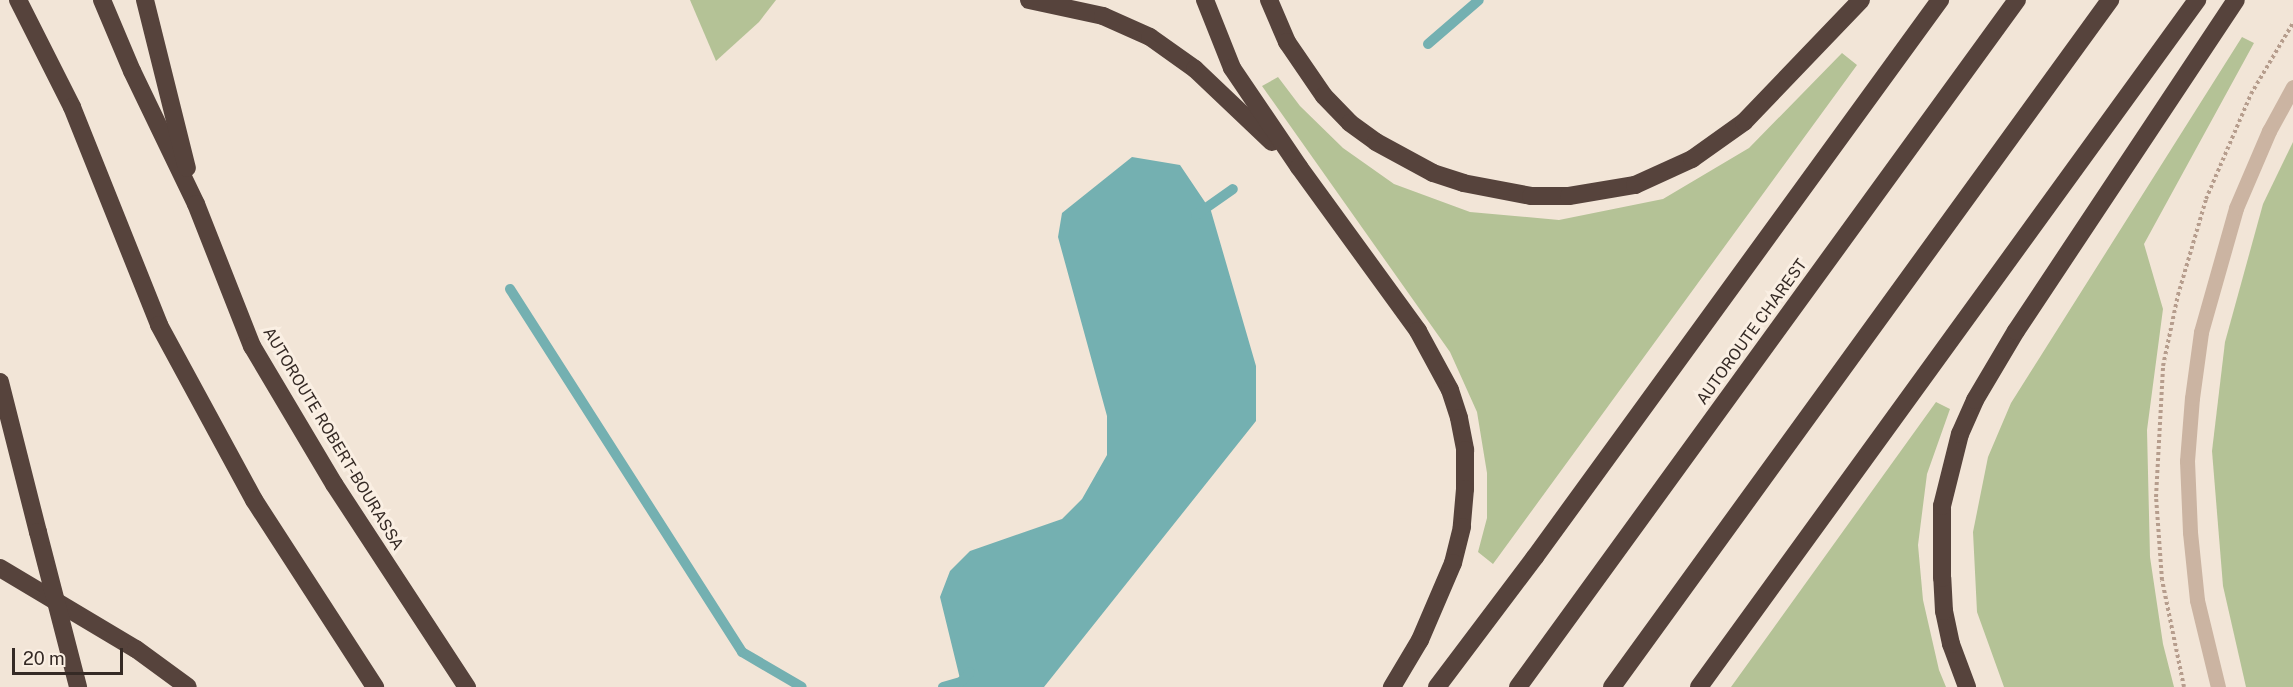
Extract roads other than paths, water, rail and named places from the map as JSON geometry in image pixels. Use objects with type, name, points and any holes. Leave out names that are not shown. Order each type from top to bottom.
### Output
[{"type":"highway","points":[[18,0],[72,107],[159,326],[254,500],[375,687]]},
{"type":"highway","name":"AUTOROUTE ROBERT-BOURASSA","points":[[102,0],[132,71],[196,204],[252,346],[334,484],[467,687]]},
{"type":"highway","points":[[145,0],[196,204]]},
{"type":"highway","points":[[1029,0],[1103,16],[1150,37],[1195,69],[1299,167]]},
{"type":"highway","points":[[1205,0],[1232,68],[1299,167],[1401,307],[1435,360],[1450,390],[1465,450],[1462,527],[1453,563],[1420,640],[1392,687]]},
{"type":"highway","points":[[1269,0],[1287,42],[1324,96],[1350,123],[1376,142],[1432,173],[1463,183],[1531,196],[1550,196],[1603,192],[1635,185],[1692,159],[1719,141],[1758,108],[1861,0]]},
{"type":"highway","points":[[1437,687],[1549,538],[1940,0]]},
{"type":"highway","name":"AUTOROUTE CHAREST","points":[[1518,687],[2017,0]]},
{"type":"highway","points":[[1612,687],[2110,0]]},
{"type":"highway","points":[[1699,687],[2197,0]]},
{"type":"highway","points":[[1967,687],[1951,644],[1944,611],[1941,578],[1942,506],[1960,434],[1980,390],[2016,331],[2235,0]]},
{"type":"highway","points":[[0,382],[78,687]]},
{"type":"highway","points":[[0,568],[136,649],[188,687]]},
{"type":"street","points":[[2218,687],[2197,600],[2190,532],[2187,461],[2192,398],[2201,332],[2236,208],[2269,132],[2293,87]]},
{"type":"water","points":[[1132,157],[1180,165],[1211,211],[1256,366],[1256,421],[1044,687],[962,687],[940,597],[950,571],[970,551],[1062,519],[1082,499],[1107,455],[1107,416],[1058,237],[1062,213]]},
{"type":"waterway","points":[[1428,44],[1479,0]]},
{"type":"waterway","points":[[1196,215],[1233,189]]},
{"type":"waterway","points":[[510,289],[742,652],[802,687]]},
{"type":"waterway","points":[[943,687],[961,682],[970,672]]}]
